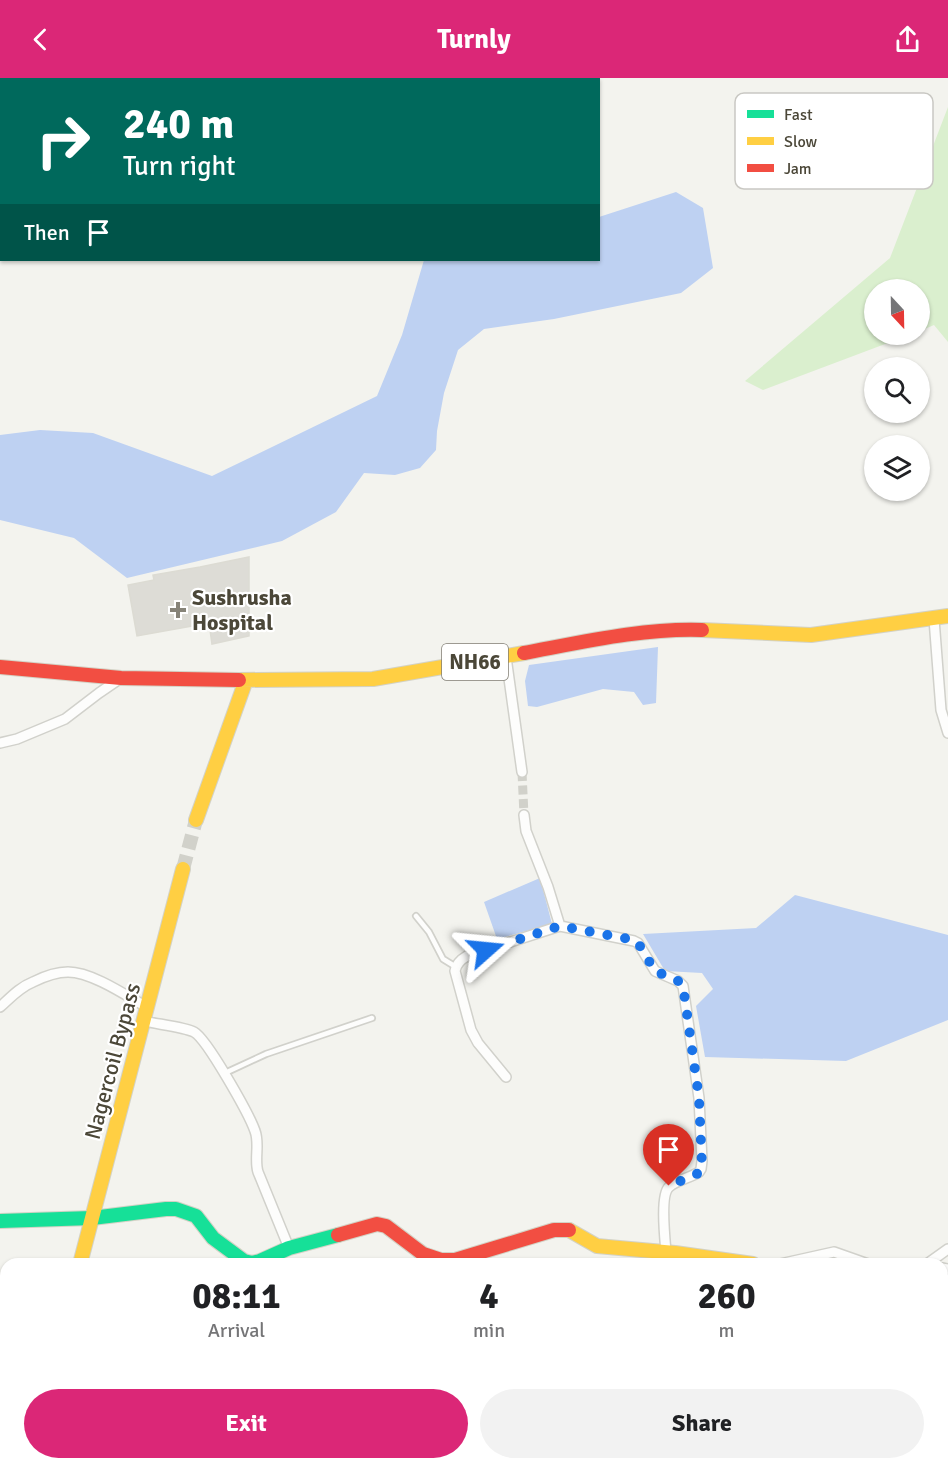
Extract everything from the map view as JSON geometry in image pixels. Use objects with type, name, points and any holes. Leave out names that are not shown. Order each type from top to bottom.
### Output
[{"type":"main road","name":"NH66","points":[[0,667],[121,678],[373,679],[611,637],[676,629],[811,635],[948,616]]},
{"type":"main road","points":[[196,820],[246,680]]},
{"type":"main road","name":"Nagercoil Bypass","points":[[82,1258],[183,869]]},
{"type":"main road","points":[[0,1221],[92,1218],[176,1209],[196,1216],[213,1238],[240,1258]]},
{"type":"main road","points":[[267,1258],[289,1248],[377,1224],[386,1226],[423,1254],[435,1258]]},
{"type":"main road","points":[[462,1258],[566,1228],[597,1246],[710,1258]]},
{"type":"street","points":[[934,619],[941,710],[948,733]]},
{"type":"street","points":[[506,657],[522,772]]},
{"type":"street","points":[[0,743],[17,739],[65,719],[121,678]]},
{"type":"street","points":[[524,815],[526,831],[548,887],[560,926]]},
{"type":"street","points":[[506,1077],[478,1043],[471,1030],[455,971],[458,963],[467,956],[560,926],[634,940],[655,971],[678,981],[683,986],[699,1098],[702,1166],[699,1173],[669,1186],[666,1191],[664,1232],[666,1252]]},
{"type":"street","points":[[0,1007],[32,982],[62,972],[71,972],[95,978],[146,1014],[193,1032],[201,1039],[225,1073],[255,1131],[258,1145],[256,1165],[258,1172],[289,1248]]},
{"type":"street","points":[[935,1258],[948,1248]]},
{"type":"street","points":[[807,1258],[834,1252],[851,1258]]},
{"type":"lane","points":[[416,916],[426,926],[443,959],[456,967]]},
{"type":"lane","points":[[225,1073],[266,1054],[372,1018]]},
{"type":"green space","points":[[948,107],[948,342],[934,325],[930,327],[930,279],[865,279],[890,258],[917,189],[933,189],[933,146]]},
{"type":"green space","points":[[864,280],[864,345],[882,345],[763,390],[745,381]]},
{"type":"water","points":[[676,192],[703,208],[713,268],[681,293],[554,319],[484,329],[458,350],[444,393],[436,450],[420,468],[395,475],[364,473],[336,512],[282,541],[127,578],[74,538],[0,520],[0,435],[40,430],[93,433],[212,476],[377,396],[402,335],[424,261],[600,261],[600,217]]},
{"type":"water","points":[[658,647],[656,703],[643,705],[634,692],[603,689],[537,707],[528,706],[525,681],[529,665]]},
{"type":"water","points":[[540,878],[552,924],[497,939],[484,902]]},
{"type":"water","points":[[795,895],[948,935],[948,1020],[846,1061],[705,1057],[696,1006],[713,989],[702,973],[665,971],[643,934],[756,928]]},
{"type":"building","points":[[249,557],[249,636],[212,644],[209,623],[137,636],[128,585],[154,580],[153,575]]},
{"type":"tunnel","points":[[522,772],[524,815]]},
{"type":"tunnel","points":[[183,869],[196,820]]},
{"type":"traffic: fast","points":[[0,1221],[92,1218],[176,1209],[196,1216],[213,1238],[240,1258]]},
{"type":"traffic: fast","points":[[267,1258],[289,1248],[338,1235]]},
{"type":"traffic: slow","points":[[702,630],[811,635],[948,616]]},
{"type":"traffic: slow","points":[[239,680],[373,679],[524,653]]},
{"type":"traffic: slow","points":[[196,820],[246,680]]},
{"type":"traffic: slow","points":[[82,1258],[183,869]]},
{"type":"traffic: slow","points":[[569,1230],[597,1246],[710,1258]]},
{"type":"traffic: jam","points":[[524,653],[635,633],[702,630]]},
{"type":"traffic: jam","points":[[0,667],[121,678],[239,680]]},
{"type":"traffic: jam","points":[[338,1235],[377,1224],[386,1226],[423,1254],[435,1258]]},
{"type":"traffic: jam","points":[[462,1258],[554,1230],[569,1230]]},
{"type":"place","name":"Sushrusha Hospital","points":[[178,610]]},
{"type":"route","points":[[486,950],[560,926],[634,940],[655,971],[678,981],[683,986],[699,1098],[702,1166],[699,1173],[669,1186]]}]
